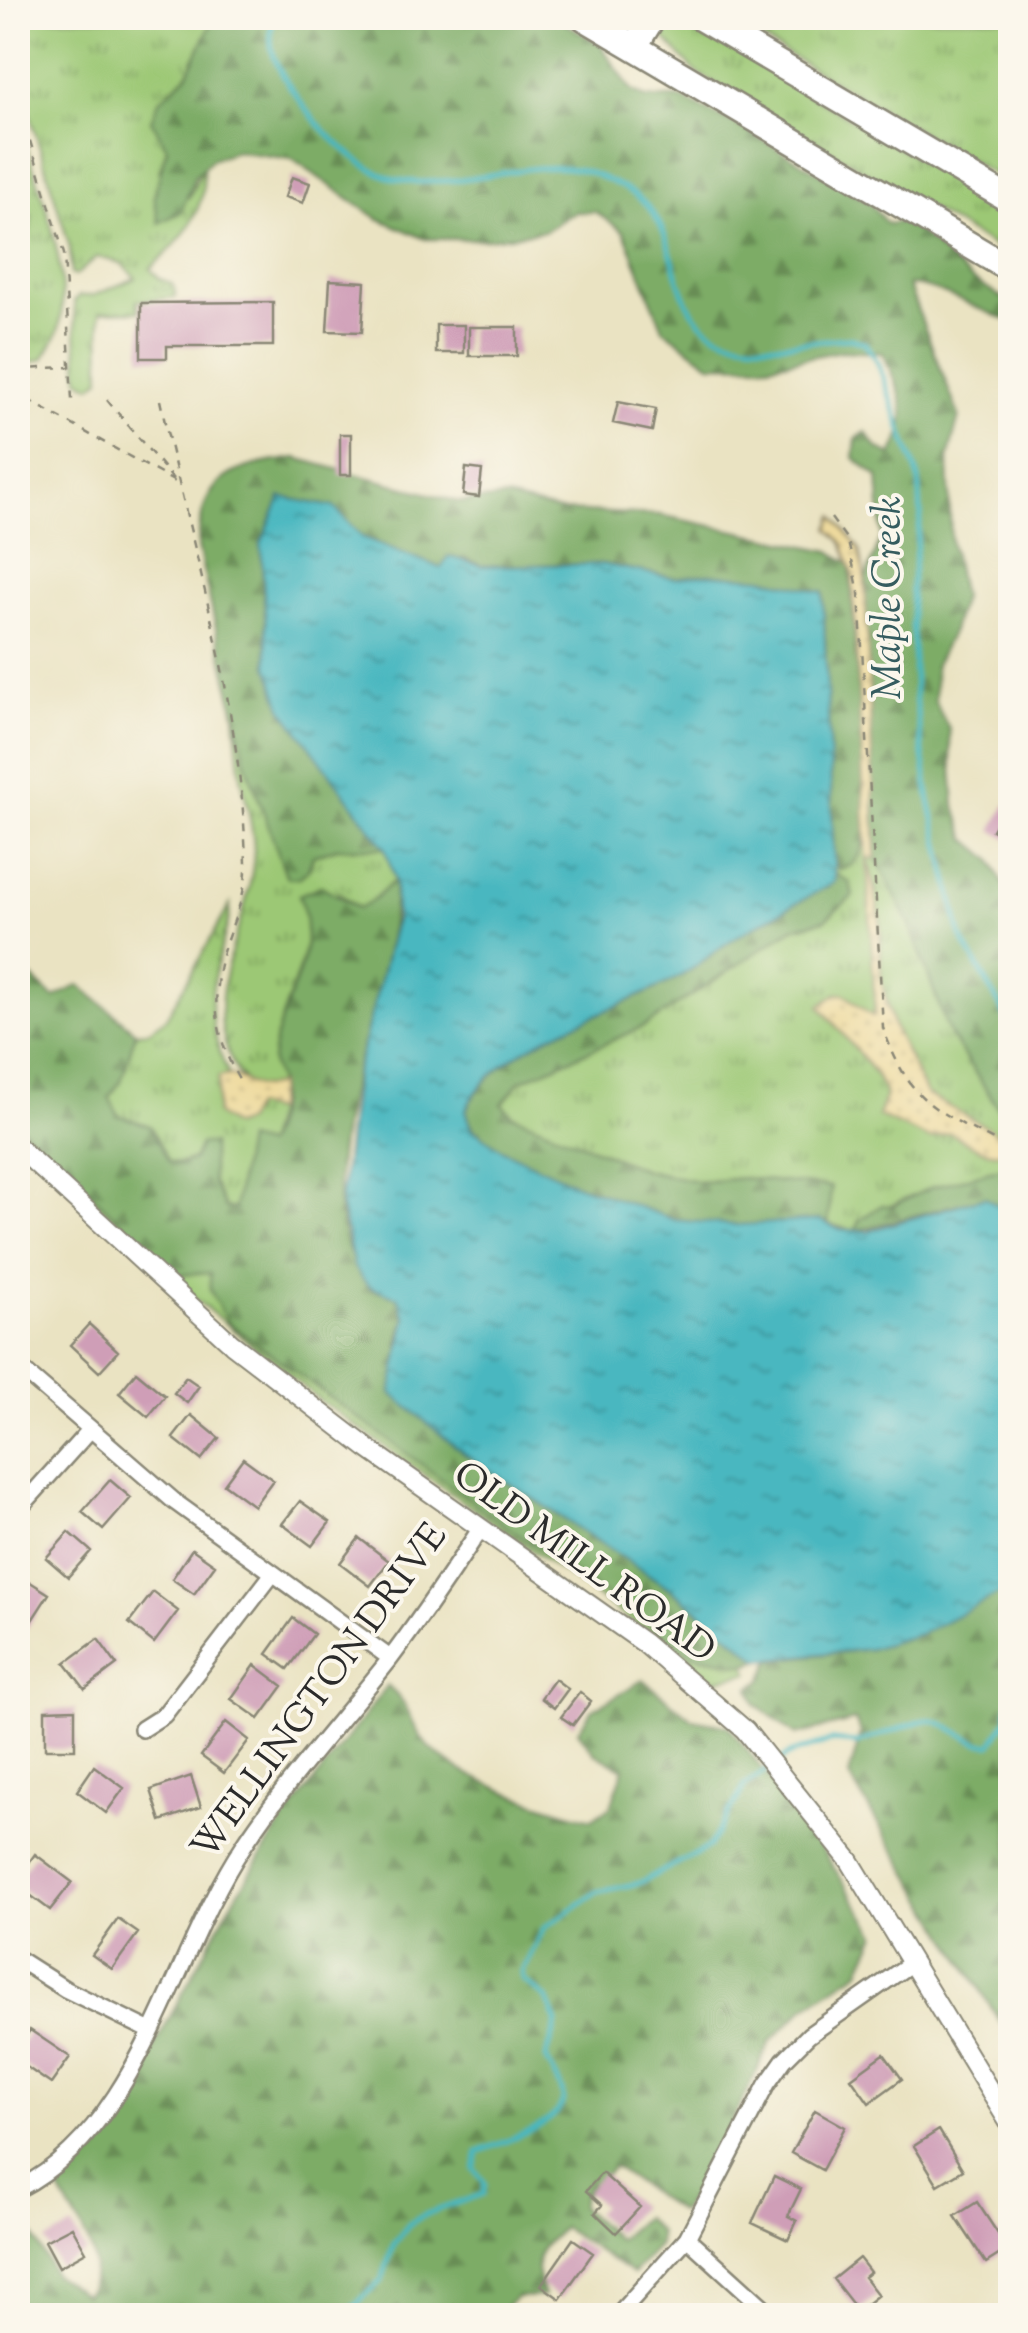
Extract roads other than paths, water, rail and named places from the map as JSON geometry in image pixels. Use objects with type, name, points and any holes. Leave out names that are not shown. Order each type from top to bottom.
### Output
[{"type":"highway","points":[[585,18],[1010,269]]},
{"type":"highway","points":[[634,47],[652,18]]},
{"type":"highway","points":[[701,18],[1010,200]]},
{"type":"street","name":"OLD MILL ROAD","points":[[19,1152],[232,1344],[644,1643],[745,1730],[850,1861],[1010,2124]]},
{"type":"street","points":[[18,1366],[89,1431],[272,1576],[390,1658]]},
{"type":"street","points":[[18,1510],[89,1431]]},
{"type":"street","name":"WELLINGTON DRIVE","points":[[18,2189],[82,2141],[102,2116],[151,2031],[206,1911],[244,1844],[390,1658],[481,1528]]},
{"type":"street","points":[[142,1730],[164,1716],[272,1576]]},
{"type":"street","points":[[18,1959],[65,1989],[151,2031]]},
{"type":"street","points":[[617,2316],[686,2238],[767,2084],[784,2060],[809,2035],[910,1964]]},
{"type":"street","points":[[686,2238],[773,2316]]},
{"type":"water","points":[[281,497],[334,507],[362,537],[441,568],[448,556],[482,566],[602,564],[675,578],[708,574],[763,578],[823,592],[835,882],[740,935],[684,974],[531,1047],[503,1065],[481,1086],[466,1110],[472,1128],[501,1149],[576,1184],[675,1220],[737,1225],[820,1220],[838,1229],[868,1231],[985,1197],[1010,1213],[1010,1588],[920,1634],[870,1649],[760,1660],[675,1592],[462,1452],[391,1393],[406,1318],[398,1297],[369,1287],[354,1267],[340,1203],[355,1077],[396,917],[395,881],[385,848],[282,708],[268,666],[261,543]]},
{"type":"waterway","name":"Maple Creek","points":[[274,18],[272,48],[289,85],[329,135],[375,171],[391,178],[420,182],[539,168],[588,172],[627,190],[652,212],[693,313],[721,336],[768,344],[850,338],[865,343],[878,363],[919,479],[921,515],[911,588],[915,698],[929,797],[961,936],[1010,1024]]},
{"type":"waterway","name":"Maple Creek","points":[[343,2316],[382,2280],[394,2243],[409,2224],[483,2194],[485,2183],[474,2169],[478,2152],[543,2124],[561,2106],[562,2091],[546,2058],[557,2023],[547,1999],[523,1980],[522,1972],[544,1928],[597,1892],[639,1883],[709,1847],[745,1786],[789,1754],[832,1741],[857,1743],[925,1720],[991,1744],[1008,1718],[1010,1701]]}]
